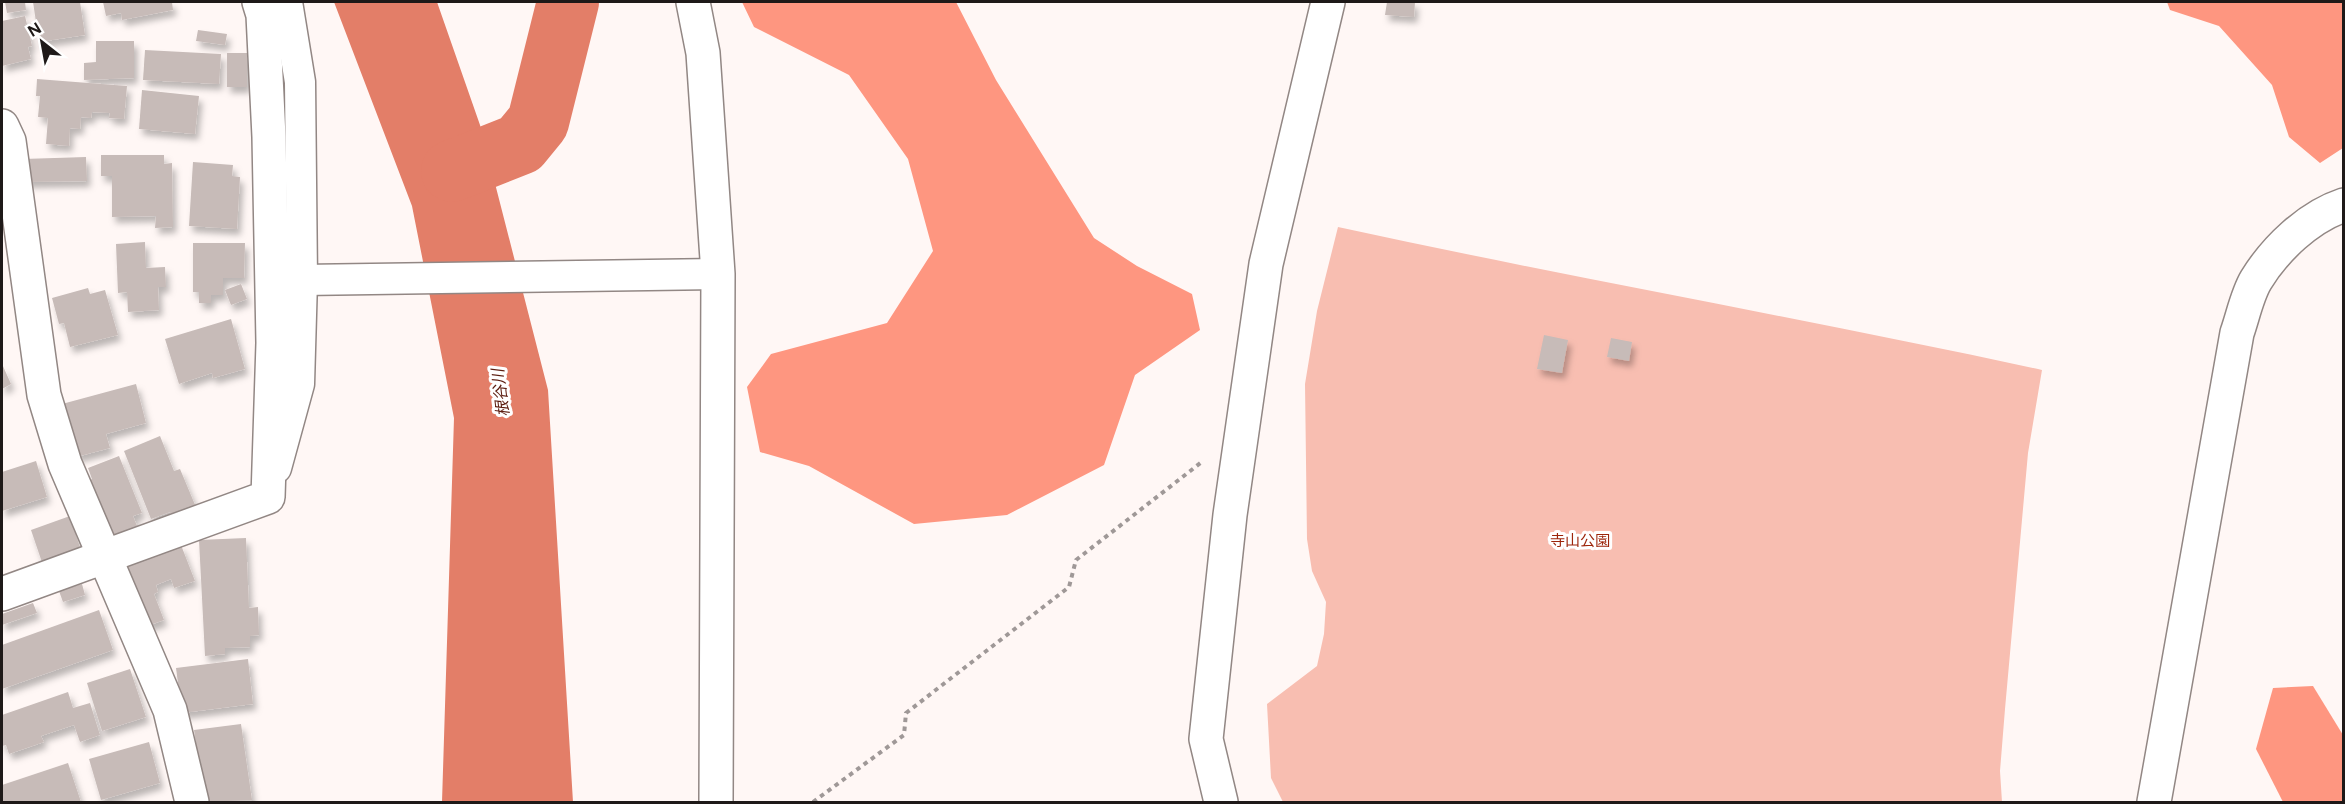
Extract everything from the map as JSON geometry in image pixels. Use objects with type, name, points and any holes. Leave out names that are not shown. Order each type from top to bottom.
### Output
[{"type":"street","points":[[259,2],[263,15],[269,137],[273,343],[268,497]]},
{"type":"street","points":[[268,497],[299,384],[316,280],[300,82],[287,2]]},
{"type":"street","points":[[693,2],[703,53],[709,275],[716,802]]},
{"type":"street","points":[[1221,802],[1206,739],[1230,515],[1266,264],[1328,2]]},
{"type":"street","points":[[2,126],[9,141],[44,395],[66,464],[170,710],[192,802]]},
{"type":"street","points":[[2154,802],[2237,333],[2255,281],[2292,236],[2331,209],[2343,205]]},
{"type":"street","points":[[316,280],[709,275]]},
{"type":"street","points":[[2,594],[268,497]]},
{"type":"path","points":[[813,802],[904,735],[906,713],[1069,587],[1076,560],[1207,458]]},
{"type":"green space","name":"寺山公園","points":[[1338,227],[2042,370],[2028,453],[2000,771],[2002,802],[1283,802],[1271,778],[1267,704],[1317,666],[1324,634],[1326,602],[1312,571],[1307,539],[1305,384],[1317,311]]},
{"type":"shaded area","points":[[742,2],[956,2],[996,80],[1094,238],[1137,266],[1192,294],[1200,330],[1135,375],[1104,465],[1007,515],[914,524],[809,466],[760,452],[747,387],[771,354],[887,323],[933,251],[908,159],[849,75],[754,27]]},
{"type":"shaded area","points":[[2167,2],[2343,2],[2343,148],[2320,163],[2289,137],[2272,85],[2219,26],[2170,10]]},
{"type":"shaded area","points":[[2313,686],[2343,735],[2343,802],[2283,802],[2256,749],[2273,688]]},
{"type":"water","name":"根谷川","points":[[334,2],[437,2],[480,125],[548,390],[573,802],[442,802],[454,418],[412,206]]},
{"type":"building","points":[[5,2],[25,2],[26,10],[7,13]]},
{"type":"building","points":[[33,2],[80,2],[85,35],[39,42]]},
{"type":"building","points":[[103,2],[172,2],[173,10],[122,20],[121,13],[106,16]]},
{"type":"building","points":[[1387,2],[1415,2],[1414,17],[1385,15]]},
{"type":"building","points":[[25,16],[32,46],[28,47],[31,59],[2,66],[2,21]]},
{"type":"building","points":[[198,30],[227,34],[225,45],[196,41]]},
{"type":"building","points":[[96,41],[134,41],[134,78],[84,80],[84,63],[96,62]]},
{"type":"building","points":[[145,50],[221,54],[219,84],[143,80]]},
{"type":"building","points":[[227,53],[247,53],[247,87],[227,87]]},
{"type":"building","points":[[37,79],[127,86],[124,119],[109,118],[110,113],[92,112],[91,118],[81,117],[80,129],[70,128],[69,146],[46,144],[48,118],[38,117],[40,96],[36,96]]},
{"type":"building","points":[[142,90],[199,96],[195,134],[139,129]]},
{"type":"building","points":[[101,155],[164,155],[164,164],[172,163],[173,227],[155,228],[156,216],[112,217],[112,176],[101,176]]},
{"type":"building","points":[[86,157],[87,181],[24,182],[23,159]]},
{"type":"building","points":[[193,162],[233,165],[232,176],[240,177],[237,229],[189,226]]},
{"type":"building","points":[[145,242],[146,268],[165,267],[166,287],[158,287],[159,310],[128,312],[127,292],[118,293],[116,244]]},
{"type":"building","points":[[193,243],[245,243],[244,278],[223,278],[223,295],[211,295],[211,303],[199,303],[199,292],[193,292]]},
{"type":"building","points":[[241,284],[247,299],[231,305],[225,290]]},
{"type":"building","points":[[88,288],[90,294],[105,290],[118,335],[70,347],[64,323],[59,324],[52,298]]},
{"type":"building","points":[[231,319],[245,369],[213,378],[212,373],[179,384],[165,339]]},
{"type":"building","points":[[1544,335],[1568,340],[1562,373],[1537,369]]},
{"type":"building","points":[[1611,338],[1632,342],[1629,361],[1607,357]]},
{"type":"building","points":[[2,364],[11,384],[2,389]]},
{"type":"building","points":[[136,384],[146,423],[106,434],[110,448],[76,457],[62,404]]},
{"type":"building","points":[[160,436],[174,471],[180,469],[198,512],[174,522],[170,512],[151,519],[124,451]]},
{"type":"building","points":[[119,456],[142,513],[133,516],[139,531],[112,541],[88,481],[92,479],[88,468]]},
{"type":"building","points":[[36,461],[47,497],[2,511],[2,472]]},
{"type":"building","points":[[70,516],[84,560],[46,574],[31,530]]},
{"type":"building","points":[[246,538],[249,608],[258,607],[259,635],[250,636],[250,647],[225,648],[225,654],[205,656],[199,540]]},
{"type":"building","points":[[181,545],[195,581],[174,588],[171,579],[156,585],[158,592],[154,594],[164,620],[147,626],[123,566]]},
{"type":"building","points":[[82,584],[85,595],[63,602],[59,591]]},
{"type":"building","points":[[33,603],[37,613],[2,625],[2,614]]},
{"type":"building","points":[[99,610],[113,650],[2,689],[2,645]]},
{"type":"building","points":[[248,659],[253,704],[182,713],[176,668]]},
{"type":"building","points":[[130,669],[146,717],[102,731],[87,683]]},
{"type":"building","points":[[68,692],[73,708],[90,703],[100,735],[80,742],[74,725],[41,736],[44,742],[9,754],[6,745],[2,746],[2,715]]},
{"type":"building","points":[[241,724],[252,800],[204,802],[194,730]]},
{"type":"building","points":[[149,742],[160,783],[101,800],[89,759]]},
{"type":"building","points":[[68,763],[81,802],[2,802],[2,785]]},
{"type":"waterway","points":[[452,171],[520,144],[538,122],[568,2]]}]
